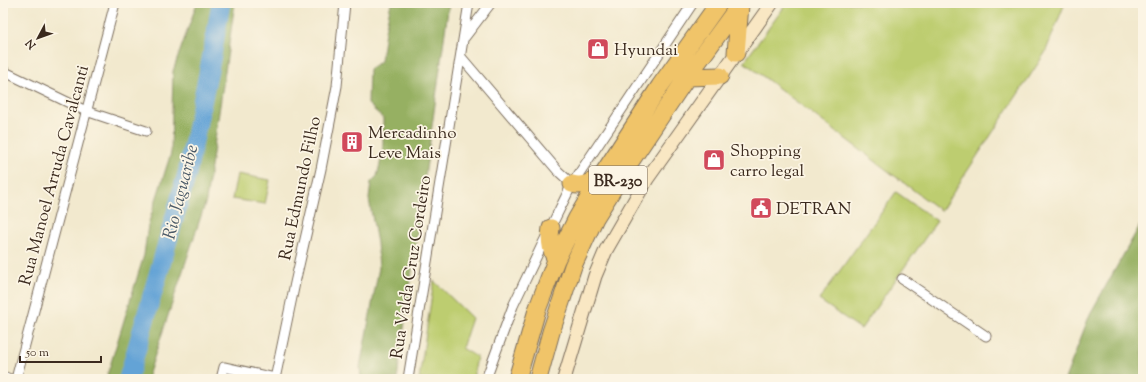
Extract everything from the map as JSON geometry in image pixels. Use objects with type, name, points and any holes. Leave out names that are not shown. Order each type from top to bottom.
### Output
[{"type":"highway","name":"BR-230","points":[[517,379],[537,310],[556,260],[577,218],[601,177],[660,86],[719,3]]},
{"type":"highway","points":[[736,53],[740,4]]},
{"type":"highway","name":"BR-230","points":[[538,379],[551,332],[573,266],[595,218],[626,168],[687,77],[740,4]]},
{"type":"highway","points":[[687,77],[720,76]]},
{"type":"highway","points":[[572,184],[578,186],[584,185],[601,177]]},
{"type":"highway","points":[[551,228],[550,244],[556,260]]},
{"type":"street","name":"Rua Manoel Arruda Cavalcanti","points":[[16,379],[115,3]]},
{"type":"street","name":"Rua Edmundo Filho","points":[[275,378],[321,169],[336,86],[345,3]]},
{"type":"street","points":[[464,38],[469,3]]},
{"type":"street","name":"Rua Valda Cruz Cordeiro","points":[[408,379],[464,38],[491,3]]},
{"type":"street","points":[[486,379],[513,306],[572,184],[693,3]]},
{"type":"street","points":[[564,379],[595,276],[606,250],[647,179],[772,3]]},
{"type":"street","points":[[461,57],[558,172],[572,184]]},
{"type":"street","points":[[3,71],[86,111],[146,131]]},
{"type":"street","points":[[902,279],[986,336]]},
{"type":"street","points":[[222,379],[224,367],[275,378]]},
{"type":"street","points":[[3,376],[10,379]]},
{"type":"green space","points":[[197,3],[235,3],[206,201],[147,379],[106,379],[144,255],[148,225],[171,153],[173,71]]},
{"type":"green space","points":[[391,3],[449,3],[397,379],[361,379],[360,367],[379,268],[377,243],[369,199],[371,182],[377,176],[383,152],[383,118],[368,104],[369,69],[381,61]]},
{"type":"green space","points":[[787,3],[1065,3],[1045,53],[941,211],[744,62]]},
{"type":"green space","points":[[237,174],[270,180],[265,204],[232,199]]},
{"type":"green space","points":[[896,192],[937,221],[861,329],[819,300]]},
{"type":"green space","points":[[1143,220],[1143,379],[1065,379],[1090,314]]},
{"type":"green space","points":[[434,281],[472,318],[462,348],[477,357],[473,379],[419,379]]},
{"type":"waterway","name":"Rio Jaguaribe","points":[[128,379],[187,174],[212,55],[221,3]]},
{"type":"place","name":"Hyundai","points":[[598,49]]},
{"type":"place","name":"Mercadinho Leve Mais","points":[[352,142]]},
{"type":"place","name":"Shopping carro legal","points":[[714,160]]},
{"type":"place","name":"DETRAN","points":[[761,208]]}]
